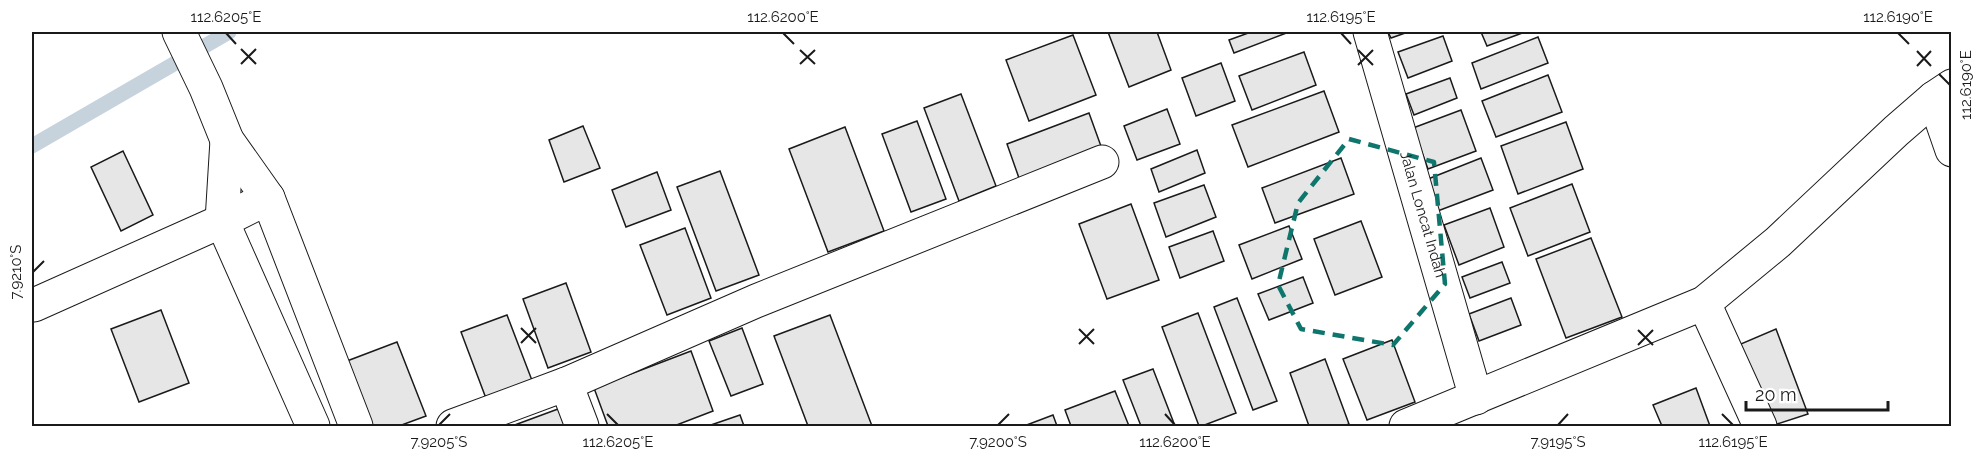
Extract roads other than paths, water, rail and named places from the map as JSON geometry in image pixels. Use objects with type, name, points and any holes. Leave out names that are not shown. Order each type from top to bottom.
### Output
[{"type":"street","name":"Jalan Loncat Indah","points":[[1370,32],[1476,398]]},
{"type":"street","points":[[184,41],[227,140],[268,198],[356,426]]},
{"type":"street","points":[[1406,426],[1704,303],[1778,242],[1943,92]]},
{"type":"street","points":[[1943,92],[1952,150]]},
{"type":"street","points":[[227,140],[222,221],[313,426]]},
{"type":"street","points":[[453,426],[566,384],[756,301],[1102,162]]},
{"type":"street","points":[[34,305],[268,198]]},
{"type":"street","points":[[1704,303],[1760,426]]},
{"type":"street","points":[[566,384],[582,426]]},
{"type":"waterway","points":[[32,146],[229,32]]}]
